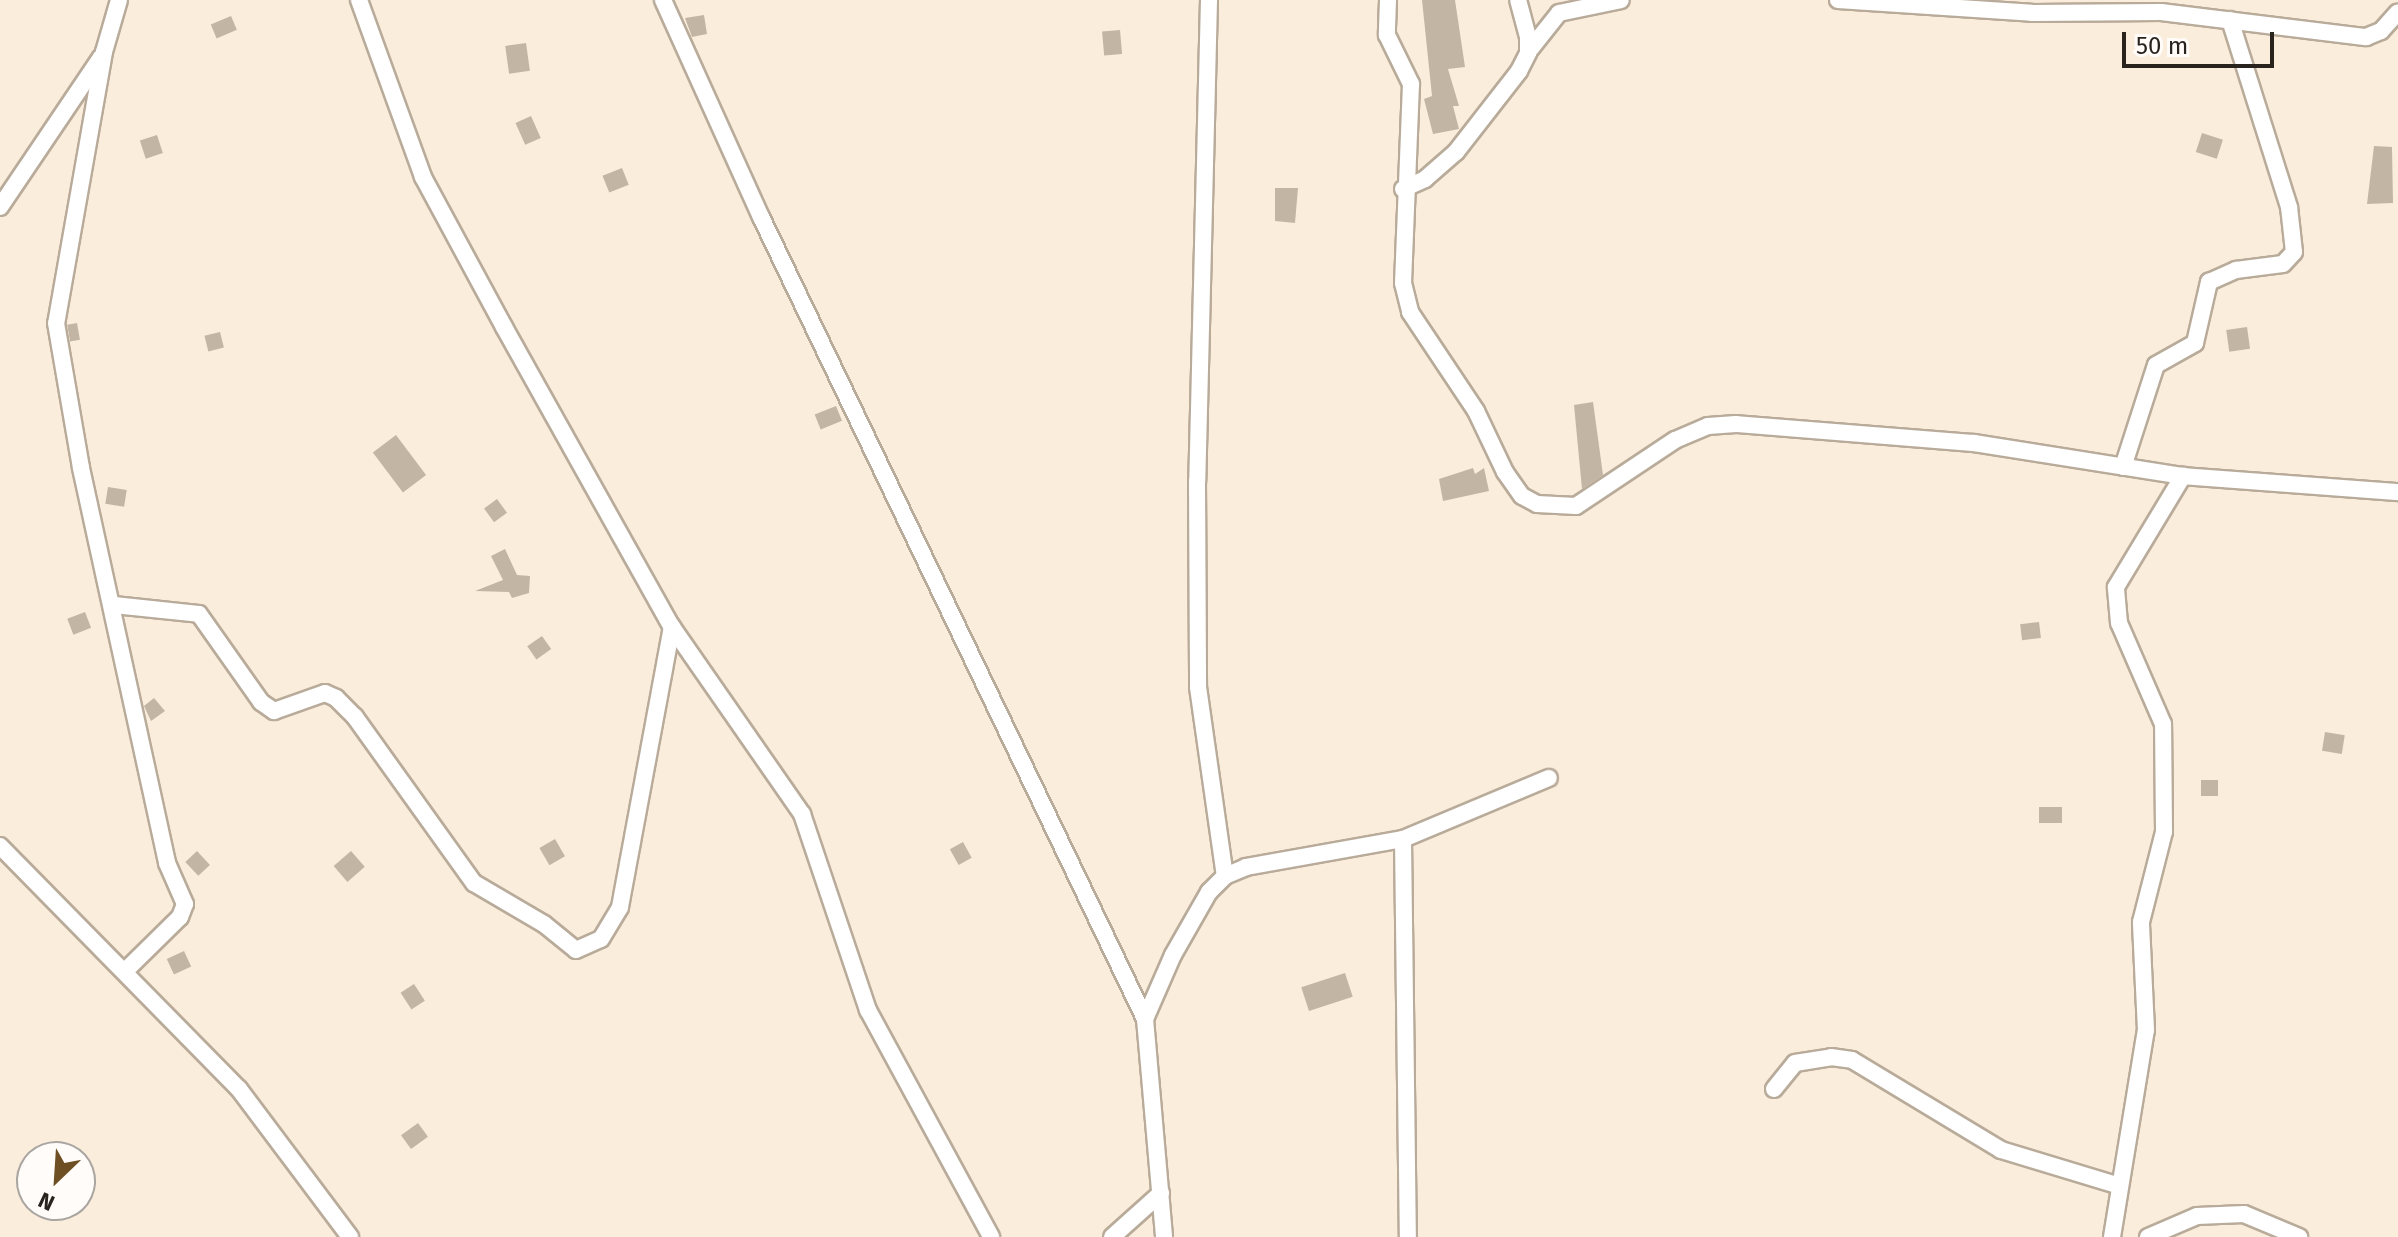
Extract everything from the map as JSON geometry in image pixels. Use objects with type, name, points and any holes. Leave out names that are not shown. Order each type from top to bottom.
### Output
[{"type":"street","points":[[119,0],[104,52],[56,323],[81,468],[114,605],[167,863],[185,904],[180,917],[124,972]]},
{"type":"street","points":[[359,0],[423,177],[672,627],[802,814],[868,1010],[991,1237]]},
{"type":"street","points":[[663,0],[768,231],[1145,1019],[1164,1237]]},
{"type":"street","points":[[1209,0],[1197,482],[1198,687],[1225,876]]},
{"type":"street","points":[[1388,0],[1387,35],[1411,84],[1403,189],[1403,283],[1410,312],[1476,411],[1505,472],[1522,496],[1537,504],[1576,506],[1675,440],[1708,426],[1736,424],[1974,443],[2183,476],[2398,492]]},
{"type":"street","points":[[1518,0],[1528,53]]},
{"type":"street","points":[[1403,189],[1425,179],[1456,152],[1549,20],[1569,4],[1621,0]]},
{"type":"street","points":[[1838,0],[2230,20],[2366,37],[2381,31],[2398,12]]},
{"type":"street","points":[[2123,467],[2156,365],[2195,343],[2209,282],[2236,270],[2283,264],[2294,252],[2289,207],[2230,20]]},
{"type":"street","points":[[0,207],[104,52]]},
{"type":"street","points":[[2112,1237],[2117,1185],[2143,1056],[2148,999],[2141,922],[2161,851],[2164,816],[2163,724],[2119,623],[2116,587],[2183,476]]},
{"type":"street","points":[[114,605],[199,614],[261,702],[274,711],[325,693],[336,698],[474,883],[544,924],[576,950],[601,939],[620,907],[672,627]]},
{"type":"street","points":[[1145,1019],[1173,955],[1209,892],[1225,876],[1246,867],[1403,839],[1549,778]]},
{"type":"street","points":[[1403,839],[1408,1237]]},
{"type":"street","points":[[0,846],[239,1089],[350,1237]]},
{"type":"street","points":[[1774,1089],[1795,1063],[1831,1057],[1852,1060],[1950,1124],[2001,1150],[2117,1185]]},
{"type":"street","points":[[1112,1237],[1161,1193]]},
{"type":"street","points":[[2148,1237],[2197,1216],[2244,1214],[2299,1237]]},
{"type":"building","points":[[1422,0],[1455,0],[1465,67],[1448,69],[1459,106],[1453,106],[1459,129],[1433,134],[1424,99],[1432,96]]},
{"type":"building","points":[[704,15],[707,34],[692,37],[685,18]]},
{"type":"building","points":[[231,16],[237,30],[217,38],[211,25]]},
{"type":"building","points":[[1120,30],[1122,54],[1104,55],[1102,32]]},
{"type":"building","points":[[526,43],[530,71],[509,74],[505,46]]},
{"type":"building","points":[[531,116],[541,138],[525,145],[515,123]]},
{"type":"building","points":[[2202,133],[2223,140],[2217,159],[2196,152]]},
{"type":"building","points":[[157,135],[163,153],[146,159],[140,141]]},
{"type":"building","points":[[2374,146],[2392,147],[2393,203],[2367,204]]},
{"type":"building","points":[[622,168],[629,185],[609,193],[603,176]]},
{"type":"building","points":[[1275,188],[1298,188],[1295,223],[1275,221]]},
{"type":"building","points":[[77,323],[80,340],[70,341],[67,325]]},
{"type":"building","points":[[2247,327],[2250,349],[2229,352],[2226,330]]},
{"type":"building","points":[[220,332],[224,348],[208,351],[204,336]]},
{"type":"building","points":[[1593,402],[1603,475],[1582,489],[1574,405]]},
{"type":"building","points":[[836,406],[842,421],[821,429],[815,415]]},
{"type":"building","points":[[396,435],[426,475],[403,492],[373,452]]},
{"type":"building","points":[[1473,468],[1475,474],[1484,468],[1489,491],[1443,501],[1439,479]]},
{"type":"building","points":[[108,487],[127,490],[124,507],[105,504]]},
{"type":"building","points":[[497,499],[507,513],[494,522],[484,508]]},
{"type":"building","points":[[505,549],[517,575],[530,576],[529,593],[512,598],[509,592],[475,591],[503,580],[491,556]]},
{"type":"building","points":[[85,612],[91,628],[73,635],[67,619]]},
{"type":"building","points":[[2039,622],[2041,638],[2022,640],[2020,624]]},
{"type":"building","points":[[542,636],[551,649],[536,659],[527,646]]},
{"type":"building","points":[[154,698],[165,711],[151,721],[144,706]]},
{"type":"building","points":[[2325,732],[2345,735],[2342,754],[2322,751]]},
{"type":"building","points":[[2201,780],[2218,780],[2218,796],[2201,796]]},
{"type":"building","points":[[2039,807],[2062,807],[2062,823],[2039,823]]},
{"type":"building","points":[[555,839],[565,856],[549,865],[539,848]]},
{"type":"building","points":[[963,842],[972,858],[959,865],[950,849]]},
{"type":"building","points":[[197,851],[210,865],[198,876],[185,862]]},
{"type":"building","points":[[351,851],[365,867],[347,882],[334,866]]},
{"type":"building","points":[[184,951],[191,966],[174,974],[167,959]]},
{"type":"building","points":[[1345,973],[1353,997],[1309,1011],[1301,987]]},
{"type":"building","points":[[414,984],[425,1001],[411,1009],[401,993]]},
{"type":"building","points":[[418,1123],[428,1137],[411,1149],[401,1135]]}]
